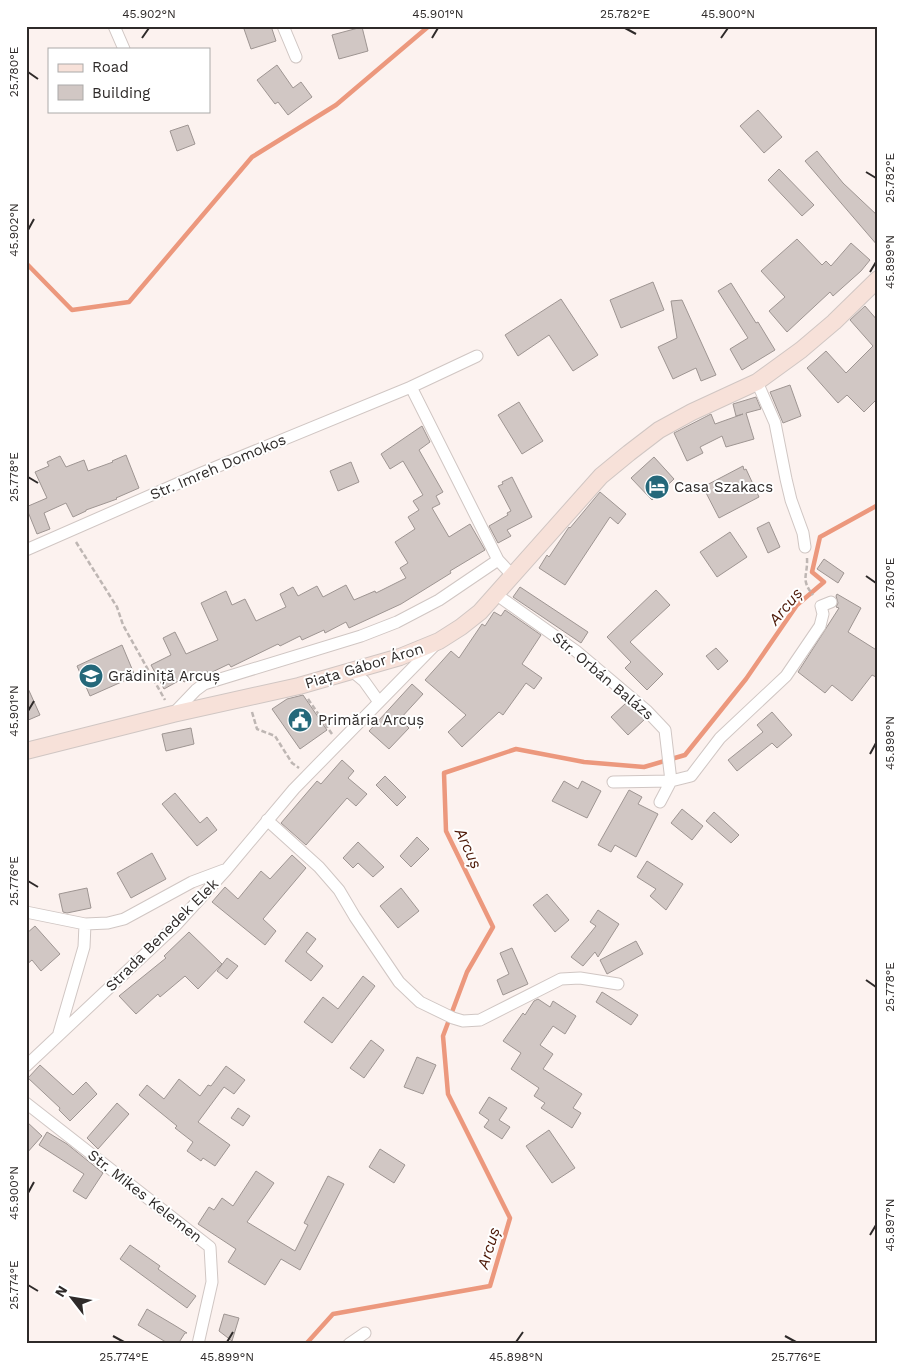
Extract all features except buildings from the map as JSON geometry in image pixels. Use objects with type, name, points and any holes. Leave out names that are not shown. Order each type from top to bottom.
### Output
[{"type":"street","points":[[114,26],[124,48]]},
{"type":"street","points":[[283,26],[296,57]]},
{"type":"street","points":[[439,642],[480,612],[497,595],[601,476],[659,430],[684,416],[757,382],[781,366],[834,322],[878,279]]},
{"type":"street","name":"Str. Imreh Domokos","points":[[26,550],[204,472],[411,387],[478,356]]},
{"type":"street","points":[[757,382],[775,423],[791,500],[806,547]]},
{"type":"street","points":[[411,387],[498,560],[513,576]]},
{"type":"street","points":[[173,714],[204,684],[361,636],[397,622],[439,600],[498,560]]},
{"type":"street","name":"Str. Orbán Balázs","points":[[497,595],[576,651],[647,711],[665,730],[671,781]]},
{"type":"street","points":[[613,782],[671,781],[691,776],[720,738],[786,676],[820,626],[824,614],[822,606],[831,602]]},
{"type":"street","name":"Piața Gábor Áron","points":[[26,751],[173,714],[252,703],[299,686],[400,657],[439,642]]},
{"type":"street","name":"Piața Gábor Áron","points":[[309,773],[439,642]]},
{"type":"street","points":[[352,671],[364,681],[379,702]]},
{"type":"street","name":"Strada Benedek Elek","points":[[26,1066],[175,926],[309,773]]},
{"type":"street","points":[[660,802],[671,781]]},
{"type":"street","points":[[267,820],[319,867],[340,890],[399,982],[420,1002],[463,1021],[480,1020],[561,979],[580,978],[618,984]]},
{"type":"street","points":[[26,912],[85,924],[124,919],[192,882],[226,870]]},
{"type":"street","points":[[58,1035],[84,947],[85,924]]},
{"type":"street","name":"Str. Mikes Kelemen","points":[[26,1103],[210,1247],[212,1282],[198,1344]]},
{"type":"street","points":[[350,1344],[365,1334]]},
{"type":"path","points":[[68,531],[101,578],[117,607],[123,625],[173,714]]},
{"type":"path","points":[[806,547],[807,562],[804,577],[807,588]]},
{"type":"path","points":[[299,686],[339,743]]},
{"type":"path","points":[[252,703],[256,729],[275,736],[292,763],[309,773]]},
{"type":"waterway","points":[[26,263],[72,310],[129,302],[252,157],[336,105],[429,26]]},
{"type":"waterway","name":"Arcuș","points":[[306,1344],[333,1314],[490,1286],[510,1218],[448,1094],[443,1036],[467,972],[493,927],[446,831],[444,773],[516,749],[584,762],[644,767],[685,755],[746,679],[797,605],[824,582],[812,572],[820,537],[878,505]]},
{"type":"place","name":"Casa Szakacs","points":[[657,487]]},
{"type":"place","name":"Grădiniță Arcuș","points":[[91,676]]},
{"type":"place","name":"Primăria Arcuș","points":[[300,720]]}]
